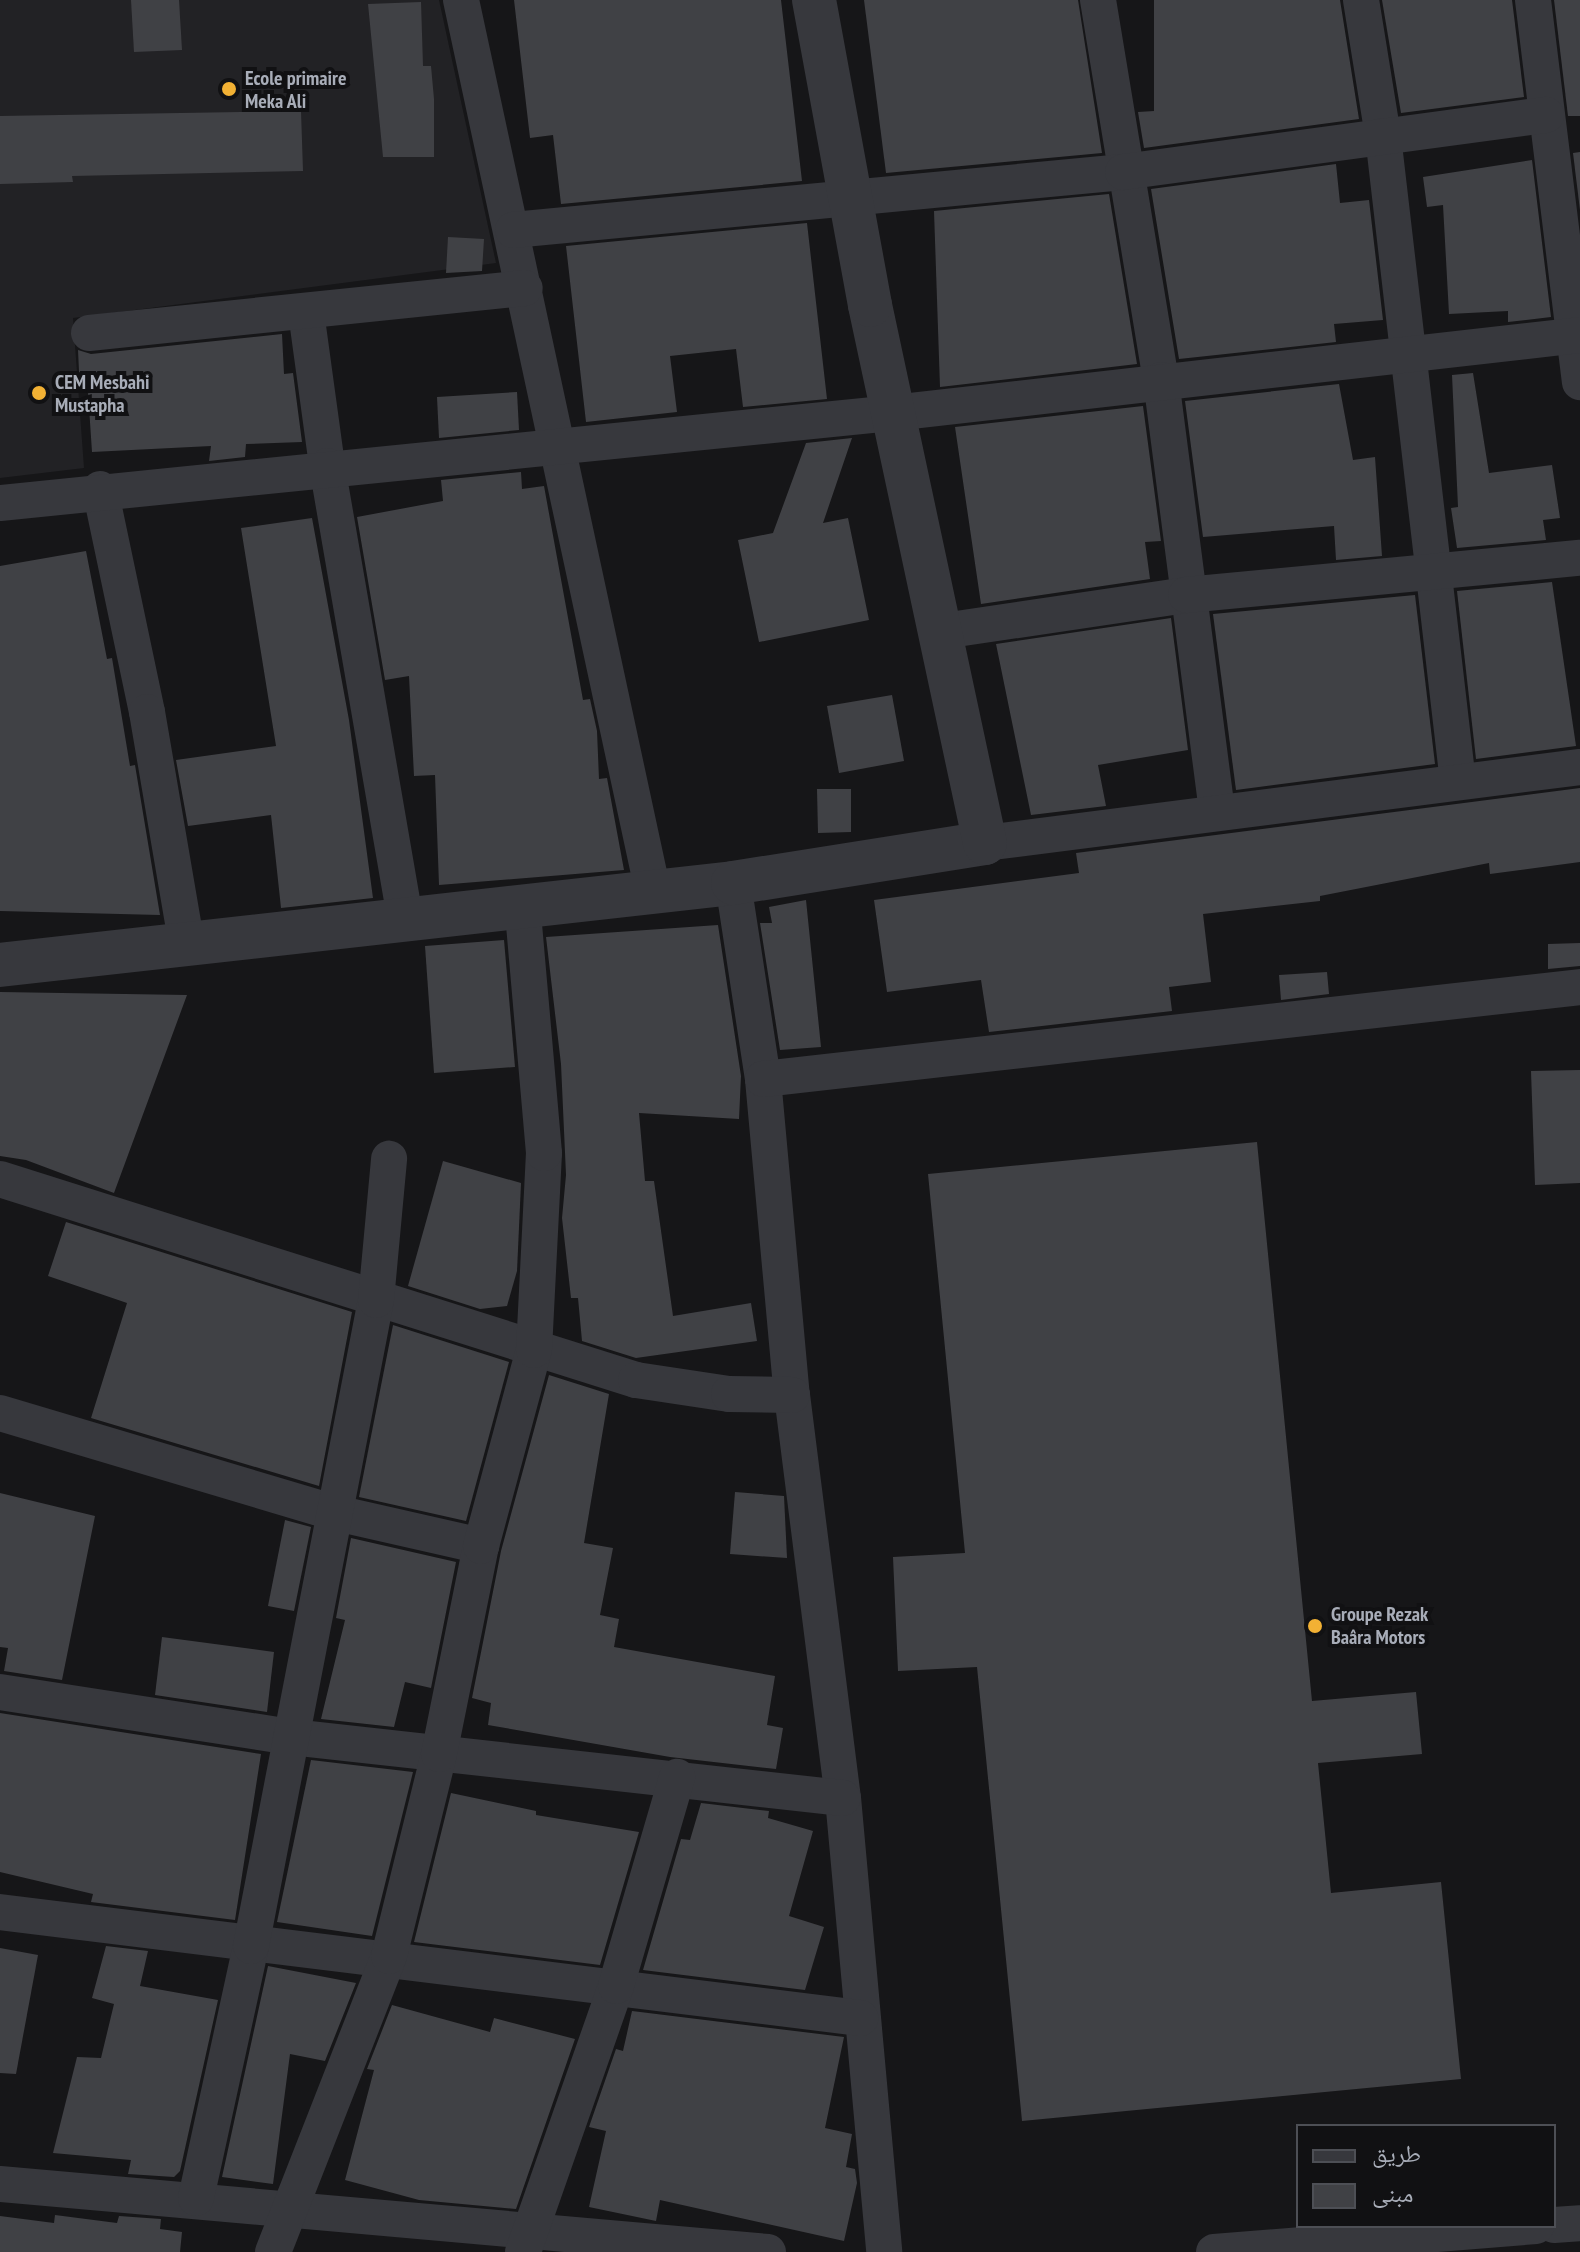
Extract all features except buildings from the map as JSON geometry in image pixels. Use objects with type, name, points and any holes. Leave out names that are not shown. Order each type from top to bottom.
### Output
[{"type":"street","points":[[461,0],[513,230],[554,447],[653,892]]},
{"type":"street","points":[[814,0],[849,201],[943,631],[985,843]]},
{"type":"street","points":[[1098,0],[1123,172],[1161,380],[1186,595],[1217,810]]},
{"type":"street","points":[[1361,0],[1383,136],[1405,354],[1458,782]]},
{"type":"street","points":[[1533,0],[1546,115],[1578,335],[1580,382]]},
{"type":"street","points":[[513,230],[849,201],[1123,172],[1546,115]]},
{"type":"street","points":[[89,333],[525,288]]},
{"type":"street","points":[[306,312],[327,466],[405,918]]},
{"type":"street","points":[[0,503],[100,489],[327,466],[893,413],[1161,380],[1578,335]]},
{"type":"street","points":[[100,489],[147,712],[187,947]]},
{"type":"street","points":[[943,631],[1186,595],[1580,558]]},
{"type":"street","points":[[0,965],[187,947],[522,904],[733,883],[1217,810],[1580,767]]},
{"type":"street","points":[[733,883],[763,1079],[792,1395],[843,1798],[860,2018],[884,2252]]},
{"type":"street","points":[[273,2252],[389,1956],[439,1754],[481,1546],[534,1350],[544,1153],[522,904]]},
{"type":"street","points":[[763,1079],[1580,987]]},
{"type":"street","points":[[196,2198],[251,1946],[376,1300],[389,1159]]},
{"type":"street","points":[[0,1179],[534,1350],[678,1388],[792,1395]]},
{"type":"street","points":[[0,1413],[336,1513],[481,1546]]},
{"type":"street","points":[[0,1692],[291,1737],[677,1777],[843,1798]]},
{"type":"street","points":[[526,2243],[616,1986],[677,1777]]},
{"type":"street","points":[[0,1912],[251,1946],[389,1956],[860,2018]]},
{"type":"street","points":[[0,2184],[292,2208],[526,2243],[768,2252]]},
{"type":"street","points":[[1556,2225],[1580,2223]]},
{"type":"street","points":[[1214,2252],[1465,2242],[1527,2228]]},
{"type":"shaded area","name":"Ecole primaire Meka Ali","points":[[0,0],[439,0],[496,263],[73,318],[84,468],[0,478]]},
{"type":"place","name":"Ecole primaire Meka Ali","points":[[229,89]]},
{"type":"place","name":"CEM Mesbahi Mustapha","points":[[39,393]]},
{"type":"place","name":"Groupe Rezak Baâra Motors","points":[[1315,1626]]}]
